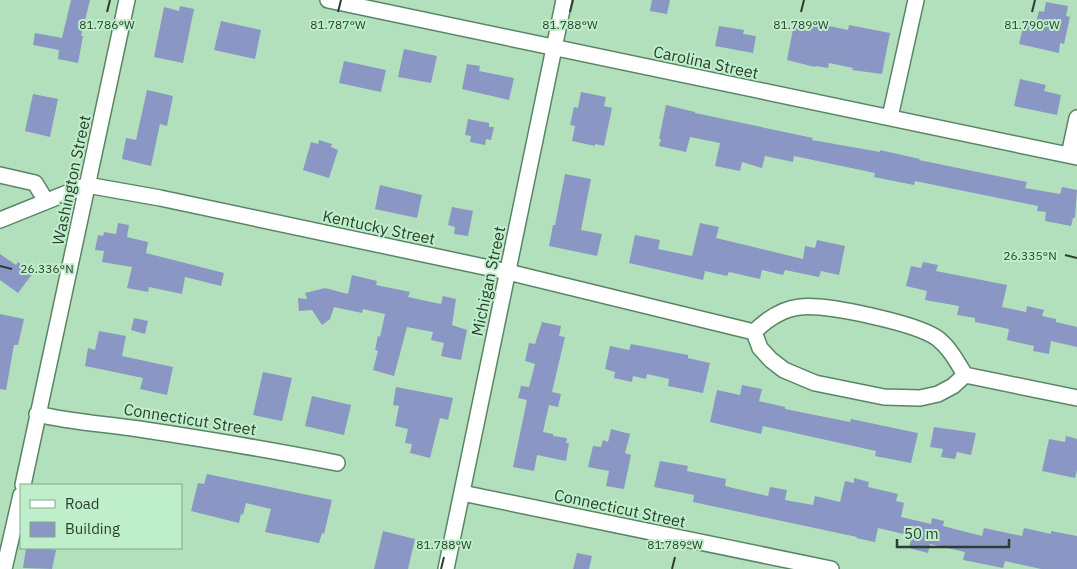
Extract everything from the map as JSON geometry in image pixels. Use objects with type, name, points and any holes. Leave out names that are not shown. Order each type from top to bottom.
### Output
[{"type":"street","name":"Washington Street","points":[[23,484],[127,0]]},
{"type":"street","name":"Carolina Street","points":[[328,0],[555,46],[604,58],[1073,156]]},
{"type":"street","name":"Michigan Street","points":[[446,569],[564,0]]},
{"type":"street","points":[[890,117],[916,0]]},
{"type":"street","points":[[1073,156],[1077,118]]},
{"type":"street","points":[[0,176],[35,183],[46,201]]},
{"type":"street","points":[[0,220],[87,185]]},
{"type":"street","name":"Kentucky Street","points":[[87,185],[160,198],[508,272],[754,332]]},
{"type":"street","points":[[965,375],[953,386],[938,394],[920,398],[884,397],[815,383],[784,370],[771,360],[760,348],[754,332],[766,320],[781,312],[798,307],[816,306],[871,316],[904,324],[937,338],[949,349],[965,375],[1077,398]]},
{"type":"street","name":"Connecticut Street","points":[[37,414],[255,446],[337,463]]},
{"type":"street","name":"Connecticut Street","points":[[462,493],[831,569]]},
{"type":"street","points":[[4,569],[20,499]]},
{"type":"building","points":[[71,0],[90,0],[81,36],[83,36],[78,63],[58,59],[59,50],[33,45],[35,33],[62,38]]},
{"type":"building","points":[[652,0],[670,0],[667,14],[650,11]]},
{"type":"building","points":[[1046,2],[1068,6],[1066,16],[1070,17],[1064,44],[1060,43],[1059,53],[1019,44],[1025,19],[1036,22],[1039,11],[1044,12]]},
{"type":"building","points":[[180,6],[194,9],[183,63],[154,57],[164,7],[179,11]]},
{"type":"building","points":[[795,19],[848,30],[849,25],[890,33],[882,74],[852,70],[853,68],[829,63],[828,68],[815,67],[787,60]]},
{"type":"building","points":[[221,21],[261,30],[255,59],[214,50]]},
{"type":"building","points":[[719,26],[744,30],[743,34],[756,36],[753,53],[715,46]]},
{"type":"building","points":[[404,49],[437,56],[431,83],[398,77]]},
{"type":"building","points":[[344,61],[386,70],[381,92],[339,83]]},
{"type":"building","points":[[467,64],[480,66],[479,71],[514,78],[509,100],[462,89]]},
{"type":"building","points":[[1020,79],[1046,85],[1044,91],[1061,95],[1057,115],[1014,106]]},
{"type":"building","points":[[147,90],[173,96],[167,126],[160,124],[151,166],[122,159],[126,138],[136,140]]},
{"type":"building","points":[[581,92],[606,97],[604,106],[612,108],[604,146],[572,141],[575,126],[570,125],[574,107],[578,108]]},
{"type":"building","points":[[33,94],[58,99],[50,137],[25,131]]},
{"type":"building","points":[[666,105],[813,138],[812,140],[880,152],[880,150],[1027,182],[1025,188],[1060,194],[1062,187],[1077,190],[1075,218],[1073,218],[1071,226],[1045,221],[1046,212],[1037,211],[1038,206],[915,181],[914,185],[874,177],[875,173],[794,156],[793,162],[765,156],[762,168],[742,162],[740,171],[715,166],[720,143],[690,137],[686,152],[659,146]]},
{"type":"building","points":[[468,119],[489,123],[489,127],[494,127],[491,140],[486,139],[485,145],[470,142],[471,136],[465,135]]},
{"type":"building","points":[[319,140],[332,144],[331,147],[338,150],[329,178],[303,170],[311,142],[318,144]]},
{"type":"building","points":[[565,174],[591,179],[581,230],[602,234],[597,256],[549,246]]},
{"type":"building","points":[[380,185],[422,195],[417,218],[375,209]]},
{"type":"building","points":[[452,207],[473,211],[468,236],[454,234],[455,227],[448,225]]},
{"type":"building","points":[[118,223],[129,225],[127,237],[148,242],[146,253],[224,273],[221,286],[185,277],[182,294],[149,287],[148,292],[127,288],[132,267],[102,262],[104,251],[95,250],[98,235],[103,236],[104,232],[116,234]]},
{"type":"building","points":[[700,223],[719,227],[716,238],[803,259],[805,246],[815,248],[817,240],[845,246],[839,275],[821,271],[819,277],[785,270],[783,275],[762,270],[760,279],[729,272],[727,276],[705,271],[703,280],[629,263],[635,235],[660,240],[658,249],[692,256]]},
{"type":"building","points":[[0,254],[16,265],[18,262],[33,273],[18,293],[0,280]]},
{"type":"building","points":[[923,262],[938,265],[936,271],[1007,285],[1002,307],[1026,312],[1027,306],[1044,310],[1042,316],[1056,319],[1056,322],[1077,327],[1077,347],[1051,341],[1049,354],[1033,351],[1034,346],[1007,340],[1009,329],[975,322],[975,318],[957,315],[959,306],[925,300],[927,291],[906,286],[911,266],[921,268]]},
{"type":"building","points":[[352,275],[377,281],[376,285],[410,292],[408,297],[441,304],[443,296],[456,299],[452,325],[467,330],[461,360],[441,356],[444,343],[431,340],[433,332],[407,327],[394,376],[373,370],[378,351],[375,350],[378,336],[380,337],[385,314],[363,309],[362,313],[334,307],[330,319],[322,325],[312,310],[299,311],[298,298],[307,299],[305,293],[325,288],[348,294]]},
{"type":"building","points":[[0,314],[24,319],[18,345],[14,345],[6,390],[0,389]]},
{"type":"building","points":[[134,318],[148,321],[145,334],[131,330]]},
{"type":"building","points":[[542,322],[561,326],[559,336],[565,337],[552,392],[561,394],[558,407],[549,405],[543,432],[567,438],[566,443],[569,443],[566,461],[537,455],[534,471],[513,467],[527,400],[518,398],[521,386],[529,387],[535,364],[525,361],[529,343],[535,344]]},
{"type":"building","points":[[99,331],[126,336],[122,356],[173,367],[167,395],[140,389],[143,378],[85,366],[88,348],[95,350]]},
{"type":"building","points":[[631,344],[688,355],[688,358],[710,363],[703,393],[668,386],[669,379],[647,374],[646,379],[633,376],[632,382],[614,378],[615,372],[605,369],[610,346],[629,350]]},
{"type":"building","points":[[263,372],[292,378],[282,421],[253,415]]},
{"type":"building","points":[[742,385],[762,389],[759,401],[785,407],[785,409],[850,422],[851,419],[918,433],[911,463],[875,456],[876,451],[763,426],[761,434],[710,422],[717,390],[740,395]]},
{"type":"building","points":[[396,387],[453,398],[448,420],[440,418],[430,458],[410,453],[412,444],[405,443],[408,429],[395,426],[399,406],[393,405]]},
{"type":"building","points":[[312,396],[351,405],[344,435],[305,426]]},
{"type":"building","points":[[934,427],[976,433],[971,455],[957,452],[955,459],[941,457],[943,449],[930,447]]},
{"type":"building","points":[[611,429],[630,434],[625,453],[631,455],[624,489],[606,486],[609,471],[588,467],[593,446],[601,447],[603,440],[608,442]]},
{"type":"building","points":[[1066,436],[1077,439],[1077,470],[1075,478],[1042,471],[1049,439],[1065,442]]},
{"type":"building","points":[[660,461],[688,466],[687,471],[726,479],[725,486],[737,489],[768,496],[770,487],[787,490],[785,500],[813,505],[815,496],[840,502],[845,481],[854,483],[854,478],[869,482],[868,487],[898,494],[896,501],[904,503],[901,517],[931,524],[932,518],[944,521],[943,526],[982,536],[984,528],[1022,536],[1024,528],[1051,534],[1051,531],[1077,536],[1077,569],[1041,569],[1005,561],[1003,568],[963,560],[965,552],[930,544],[928,553],[909,548],[912,536],[878,528],[875,542],[693,502],[694,495],[654,487]]},
{"type":"building","points":[[207,474],[332,500],[324,534],[322,533],[319,543],[265,532],[271,509],[246,503],[239,523],[191,511],[198,483],[204,484]]},
{"type":"building","points":[[383,531],[415,539],[408,569],[374,569]]},
{"type":"building","points":[[26,549],[56,550],[52,569],[23,568]]},
{"type":"building","points":[[577,553],[592,556],[589,569],[573,569]]}]
